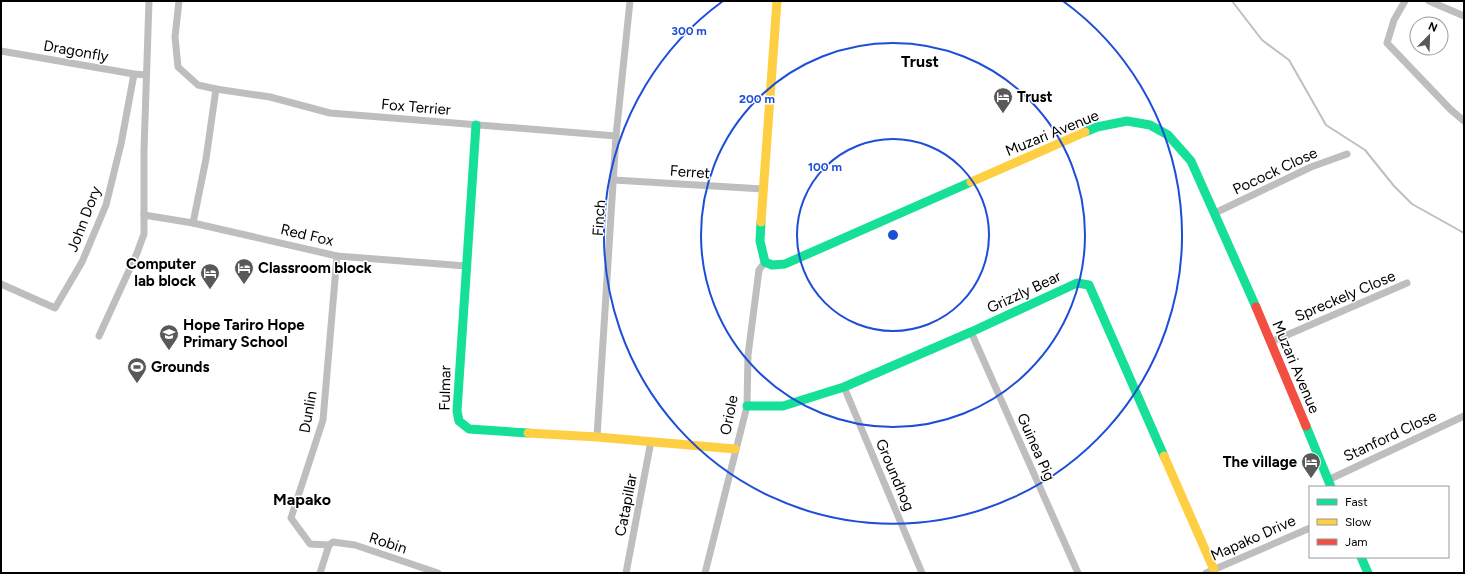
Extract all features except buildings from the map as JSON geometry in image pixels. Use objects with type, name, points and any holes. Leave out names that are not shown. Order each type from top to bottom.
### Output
[{"type":"street","points":[[99,336],[137,253],[144,234],[144,150],[148,1]]},
{"type":"street","name":"Fox Terrier","points":[[179,1],[175,37],[178,67],[198,85],[216,90],[270,97],[330,113],[616,136]]},
{"type":"street","name":"Finch","points":[[598,437],[616,136],[630,1]]},
{"type":"street","points":[[765,262],[760,241],[777,1]]},
{"type":"street","points":[[1405,1],[1394,20],[1387,43],[1450,109],[1464,121]]},
{"type":"street","points":[[1429,1],[1464,16]]},
{"type":"street","name":"Dragonfly","points":[[1,51],[146,75]]},
{"type":"street","name":"John Dory","points":[[1,284],[55,308],[82,262],[106,205],[121,144],[134,74]]},
{"type":"street","points":[[193,223],[206,159],[216,90]]},
{"type":"street","name":"Muzari Avenue","points":[[765,262],[772,265],[785,264],[1096,127],[1127,121],[1150,125],[1168,135],[1191,160],[1271,342],[1330,484]]},
{"type":"street","name":"Fulmar","points":[[476,125],[456,411],[459,421],[469,429],[598,437],[735,449]]},
{"type":"street","name":"Pocock Close","points":[[1215,213],[1311,167],[1347,154]]},
{"type":"street","name":"Ferret","points":[[614,180],[763,189]]},
{"type":"street","name":"Red Fox","points":[[144,215],[193,223],[337,256],[466,266]]},
{"type":"street","name":"Dunlin","points":[[329,545],[310,544],[291,518],[323,420],[337,256]]},
{"type":"street","name":"Oriole","points":[[705,573],[747,406],[748,355],[759,270],[765,262]]},
{"type":"street","name":"Spreckely Close","points":[[1271,342],[1407,283]]},
{"type":"street","name":"Grizzly Bear","points":[[747,406],[783,406],[844,387],[1077,284],[1089,285],[1210,571]]},
{"type":"street","name":"Guinea Pig","points":[[971,332],[1078,573]]},
{"type":"street","name":"Groundhog","points":[[844,387],[922,573]]},
{"type":"street","name":"Stanford Close","points":[[1330,484],[1464,416]]},
{"type":"street","name":"Catapillar","points":[[626,573],[651,441]]},
{"type":"street","name":"Mapako Drive","points":[[1210,571],[1309,528]]},
{"type":"street","name":"Robin","points":[[329,545],[333,542],[355,545],[438,573]]},
{"type":"street","points":[[320,573],[329,545]]},
{"type":"street","points":[[1362,558],[1368,573]]},
{"type":"waterway","points":[[1232,1],[1262,40],[1289,60],[1326,125],[1365,150],[1394,186],[1412,204],[1464,233]]},
{"type":"traffic: fast","points":[[1085,132],[1097,127],[1127,121],[1150,125],[1168,135],[1191,161],[1256,307]]},
{"type":"traffic: fast","points":[[476,125],[457,411],[459,421],[469,429],[528,433]]},
{"type":"traffic: fast","points":[[761,222],[760,241],[765,262],[772,265],[785,264],[971,182]]},
{"type":"traffic: fast","points":[[747,406],[783,406],[844,387],[971,332],[1077,283],[1089,285],[1164,456]]},
{"type":"traffic: fast","points":[[1306,426],[1331,486]]},
{"type":"traffic: fast","points":[[1361,558],[1368,573]]},
{"type":"traffic: slow","points":[[761,222],[777,1]]},
{"type":"traffic: slow","points":[[971,182],[1085,132]]},
{"type":"traffic: slow","points":[[528,433],[597,437],[735,449]]},
{"type":"traffic: slow","points":[[1164,456],[1214,570]]},
{"type":"traffic: jam","points":[[1256,307],[1306,426]]},
{"type":"place","name":"Trust","points":[[1003,114]]},
{"type":"place","name":"Classroom block","points":[[244,285]]},
{"type":"place","name":"Computer lab block","points":[[210,290]]},
{"type":"place","name":"Hope Tariro Hope Primary School","points":[[169,351]]},
{"type":"place","name":"Grounds","points":[[137,384]]},
{"type":"place","name":"The village","points":[[1311,479]]},
{"type":"district","name":"Trust","points":[[920,61]]},
{"type":"district","name":"Mapako","points":[[302,499]]}]
